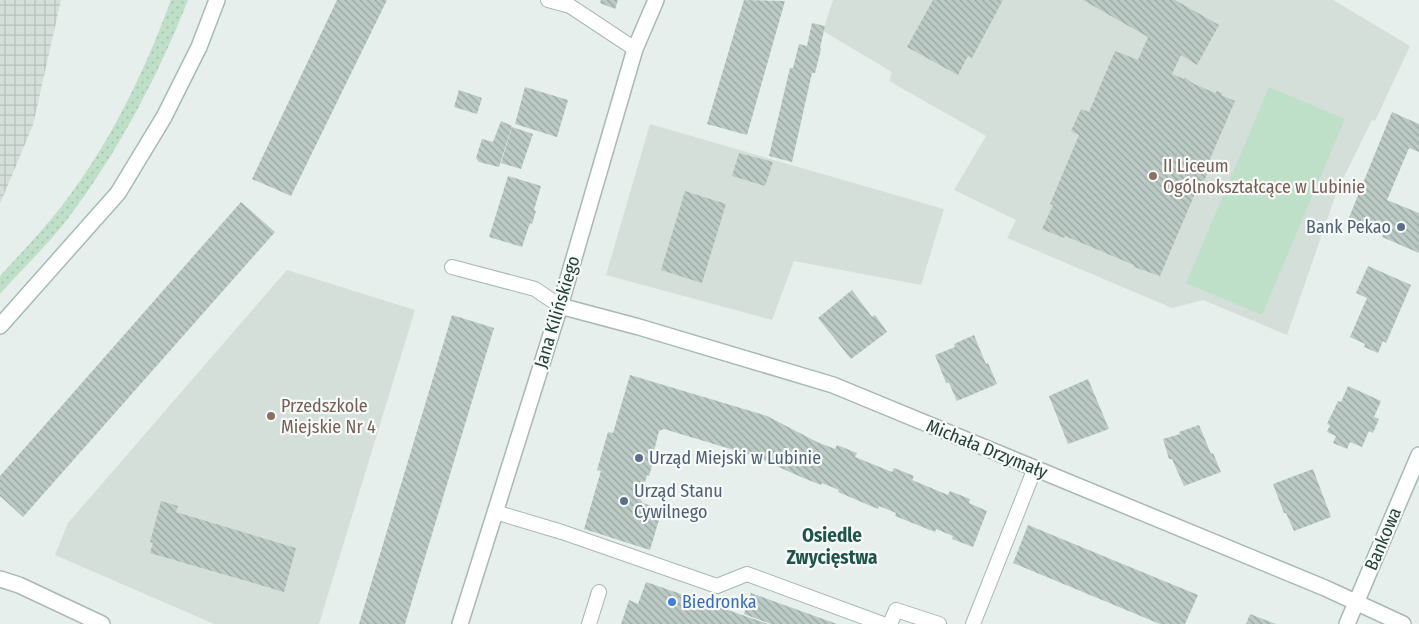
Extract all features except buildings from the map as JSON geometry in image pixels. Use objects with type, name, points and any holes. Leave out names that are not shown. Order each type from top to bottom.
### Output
[{"type":"street","points":[[0,326],[118,192],[164,117],[199,47],[217,0]]},
{"type":"street","name":"Jana Kilińskiego","points":[[460,624],[560,306],[635,49],[656,0]]},
{"type":"street","name":"Michała Drzymały","points":[[560,306],[638,327],[833,385],[1357,602],[1403,624]]},
{"type":"street","name":"Bankowa","points":[[1347,624],[1419,454]]},
{"type":"street","points":[[0,572],[18,585]]},
{"type":"street","points":[[0,579],[18,585],[102,624]]},
{"type":"lane","points":[[548,0],[570,6],[635,49]]},
{"type":"lane","points":[[452,267],[535,289],[560,306]]},
{"type":"lane","points":[[973,624],[1035,468]]},
{"type":"lane","points":[[495,512],[562,532],[717,586],[747,574],[883,624]]},
{"type":"lane","points":[[589,624],[599,592]]},
{"type":"lane","points":[[890,624],[896,610],[939,624]]},
{"type":"shaded area","points":[[0,0],[61,0],[33,125],[0,204]]},
{"type":"shaded area","name":"II Liceum Ogólnokształcące w Lubinie","points":[[833,0],[1333,0],[1410,46],[1375,121],[1372,120],[1337,191],[1287,335],[1203,300],[1172,308],[1007,238],[1016,220],[954,190],[986,136],[889,81],[892,72],[823,31]]},
{"type":"shaded area","points":[[650,124],[944,209],[921,285],[794,261],[772,320],[606,275]]},
{"type":"shaded area","name":"Przedszkole Miejskie Nr 4","points":[[287,270],[415,310],[319,624],[214,624],[55,555],[68,523]]},
{"type":"green space","points":[[171,0],[188,0],[164,57],[136,113],[104,166],[69,217],[0,294],[0,276],[62,206],[86,173],[114,126],[151,51]]},
{"type":"green space","points":[[1269,87],[1345,119],[1262,315],[1186,283]]},
{"type":"place","name":"II Liceum Ogólnokształcące w Lubinie","points":[[1153,176]]},
{"type":"place","name":"Bank Pekao","points":[[1401,227]]},
{"type":"place","name":"Przedszkole Miejskie Nr 4","points":[[271,416]]},
{"type":"place","name":"Urząd Miejski w Lubinie","points":[[639,458]]},
{"type":"place","name":"Urząd Stanu Cywilnego","points":[[624,501]]},
{"type":"place","name":"Biedronka","points":[[672,602]]},
{"type":"district","name":"Osiedle Zwycięstwa","points":[[832,546]]}]
